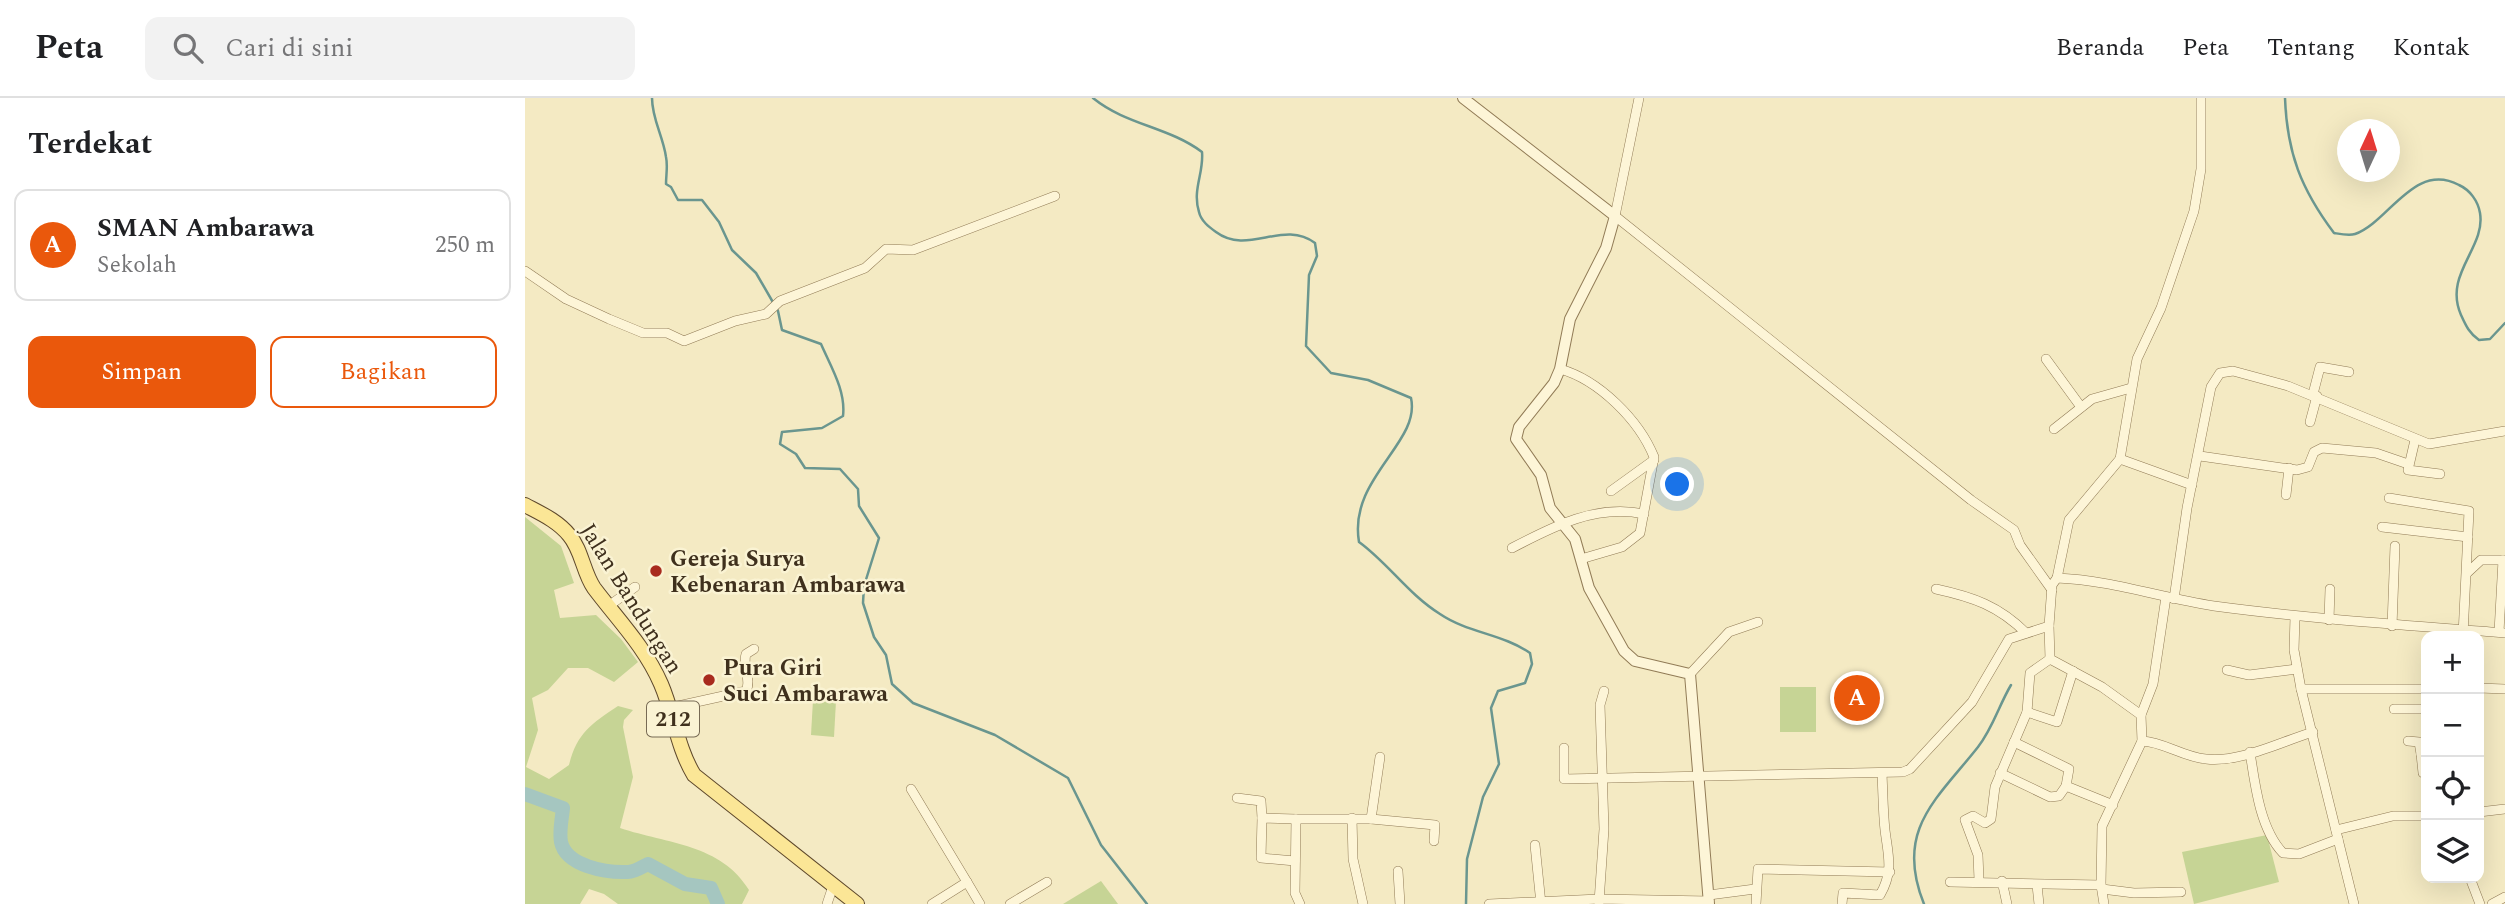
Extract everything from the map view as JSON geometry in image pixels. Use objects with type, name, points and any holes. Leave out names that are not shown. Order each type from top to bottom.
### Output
[{"type":"main road","name":"Jalan Bandungan","points":[[525,505],[557,524],[571,537],[591,583],[650,663],[670,708],[685,758],[694,775],[857,904]]},
{"type":"street","points":[[1463,98],[1971,500],[2014,530],[2020,545],[2052,590]]},
{"type":"street","points":[[1639,98],[1606,248],[1570,319],[1560,369],[1554,383],[1519,427],[1516,439],[1541,475],[1550,508],[1575,539],[1589,588],[1624,651],[1635,661],[1690,674]]},
{"type":"street","points":[[2050,659],[2052,590],[2069,520],[2120,459],[2137,359],[2161,308],[2194,211],[2201,169],[2201,98]]},
{"type":"street","points":[[525,271],[566,299],[609,319],[643,333],[667,333],[684,341],[735,321],[766,314],[780,301],[865,268],[886,249],[913,250],[1055,196]]},
{"type":"street","points":[[2046,359],[2081,407]]},
{"type":"street","points":[[2310,422],[2320,367],[2349,372]]},
{"type":"street","points":[[1560,369],[1574,373],[1606,395],[1629,418],[1648,444],[1654,460],[1640,533],[1622,547],[1581,559]]},
{"type":"street","points":[[2104,904],[2101,887],[2102,826],[2142,741],[2141,715],[2153,684],[2200,456],[2211,387],[2221,373],[2233,371],[2315,395],[2415,440],[2438,444],[2461,436],[2505,431]]},
{"type":"street","points":[[2054,429],[2081,407],[2114,390],[2131,388]]},
{"type":"street","points":[[2415,440],[2409,471],[2440,474]]},
{"type":"street","points":[[2200,456],[2289,468],[2308,467],[2314,452],[2322,448],[2376,453],[2409,464]]},
{"type":"street","points":[[2120,459],[2192,485]]},
{"type":"street","points":[[1611,491],[1654,460]]},
{"type":"street","points":[[2286,495],[2289,468]]},
{"type":"street","points":[[2389,498],[2467,509],[2470,513],[2463,631]]},
{"type":"street","points":[[1512,548],[1560,522],[1610,510],[1644,514]]},
{"type":"street","points":[[2382,527],[2468,537]]},
{"type":"street","points":[[2392,626],[2395,546]]},
{"type":"street","points":[[2467,573],[2481,560],[2504,560],[2502,632],[2484,632]]},
{"type":"street","points":[[2057,578],[2081,579],[2170,598],[2295,617],[2443,631]]},
{"type":"street","points":[[610,606],[635,587]]},
{"type":"street","points":[[1936,589],[1989,603],[2009,615],[2026,633]]},
{"type":"street","points":[[2329,620],[2330,589]]},
{"type":"street","points":[[2295,617],[2297,669],[2301,689],[2354,904]]},
{"type":"street","points":[[1709,900],[1690,674],[1729,632],[1758,622]]},
{"type":"street","points":[[1564,748],[1564,779],[1882,774],[1910,769],[1972,702],[2002,646],[2009,639],[2049,626]]},
{"type":"street","points":[[670,708],[747,691],[749,685],[744,660],[746,654],[754,649]]},
{"type":"street","points":[[2050,659],[2122,700],[2141,715]]},
{"type":"street","points":[[1979,880],[1978,855],[1965,820],[1973,816],[1989,822],[2000,773],[2027,712],[2030,673],[2050,659]]},
{"type":"street","points":[[2227,670],[2249,675],[2297,669]]},
{"type":"street","points":[[2027,712],[2057,722],[2073,671]]},
{"type":"street","points":[[2484,688],[2505,689]]},
{"type":"street","points":[[2301,689],[2421,689]]},
{"type":"street","points":[[1599,901],[1604,829],[1599,705],[1604,691]]},
{"type":"street","points":[[2394,709],[2421,709]]},
{"type":"street","points":[[2142,741],[2206,759],[2250,752],[2313,732]]},
{"type":"street","points":[[2408,741],[2419,742],[2421,747]]},
{"type":"street","points":[[2000,773],[2050,797],[2059,796],[2066,786],[2069,769],[2014,742]]},
{"type":"street","points":[[2250,752],[2263,814],[2273,842],[2283,853],[2299,854],[2337,835],[2393,816],[2421,816]]},
{"type":"street","points":[[1371,819],[1380,757]]},
{"type":"street","points":[[1842,904],[1843,893],[1880,895],[1889,872],[1891,857],[1885,829],[1882,774]]},
{"type":"street","points":[[2066,786],[2112,805]]},
{"type":"street","points":[[911,789],[980,904]]},
{"type":"street","points":[[1237,798],[1261,801],[1261,858],[1295,861]]},
{"type":"street","points":[[2484,811],[2505,809]]},
{"type":"street","points":[[1262,818],[1352,818],[1435,825],[1434,841]]},
{"type":"street","points":[[1352,818],[1353,859],[1363,904]]},
{"type":"street","points":[[1296,819],[1295,893],[1300,904]]},
{"type":"street","points":[[1535,845],[1541,903]]},
{"type":"street","points":[[1756,904],[1758,869],[1889,872]]},
{"type":"street","points":[[1398,871],[1400,904]]},
{"type":"street","points":[[1950,882],[1979,880],[2101,887],[2134,893],[2181,892]]},
{"type":"street","points":[[2002,881],[2007,904]]},
{"type":"street","points":[[1010,904],[1047,882]]},
{"type":"street","points":[[932,904],[967,883]]},
{"type":"street","points":[[2472,883],[2480,904]]},
{"type":"street","points":[[2037,885],[2039,904]]},
{"type":"street","points":[[827,904],[833,886]]},
{"type":"street","points":[[1490,904],[1709,900],[1755,889]]},
{"type":"street","points":[[2492,904],[2505,897]]},
{"type":"green space","points":[[525,517],[561,546],[574,583],[554,590],[560,618],[596,615],[621,639],[638,662],[614,682],[588,668],[568,668],[548,690],[532,698],[538,730],[526,767],[549,779],[569,765],[576,745],[593,724],[618,706],[633,710],[624,720],[623,727],[633,777],[620,828],[692,848],[724,863],[749,890],[742,904],[618,904],[604,894],[589,889],[580,904],[525,904]]},
{"type":"green space","points":[[1780,687],[1816,687],[1816,732],[1780,732]]},
{"type":"green space","points":[[813,700],[836,701],[834,737],[811,735]]},
{"type":"green space","points":[[2267,835],[2279,882],[2194,904],[2182,852]]},
{"type":"green space","points":[[1101,881],[1118,904],[1063,904]]},
{"type":"waterway","points":[[652,98],[667,160],[666,184],[671,187],[678,200],[702,200],[719,222],[732,250],[756,273],[778,311],[782,330],[821,344],[837,379],[843,416],[822,428],[782,432],[780,444],[796,454],[805,468],[840,469],[858,489],[859,506],[879,538],[864,586],[863,603],[874,637],[886,655],[892,684],[913,703],[995,735],[1068,778],[1101,845],[1147,904]]},
{"type":"waterway","points":[[1093,98],[1119,114],[1176,137],[1202,152],[1197,204],[1202,218],[1216,232],[1240,240],[1291,235],[1315,243],[1317,256],[1309,275],[1306,346],[1331,373],[1368,380],[1411,398],[1411,414],[1406,430],[1373,480],[1364,499],[1358,519],[1359,542],[1440,614],[1530,653],[1532,664],[1525,683],[1498,691],[1491,708],[1499,764],[1483,797],[1467,859],[1466,904]]},
{"type":"waterway","points":[[2285,98],[2289,136],[2298,170],[2313,201],[2334,233],[2353,235],[2379,218],[2415,187],[2429,181],[2443,180],[2459,185],[2470,193],[2479,209],[2480,226],[2457,287],[2461,315],[2466,326],[2479,340],[2490,339],[2505,323]]},
{"type":"waterway","points":[[1924,904],[1916,878],[1914,856],[1924,817],[1983,740],[2011,685]]},
{"type":"waterway","points":[[525,794],[563,808],[561,842],[570,857],[588,866],[619,872],[633,871],[648,864],[685,884],[711,888],[718,904]]},
{"type":"place","name":"Gereja Surya Kebenaran Ambarawa","points":[[656,571]]},
{"type":"place","name":"Pura Giri Suci Ambarawa","points":[[709,680]]},
{"type":"place","name":"SMAN Ambarawa","points":[[1857,698]]}]
